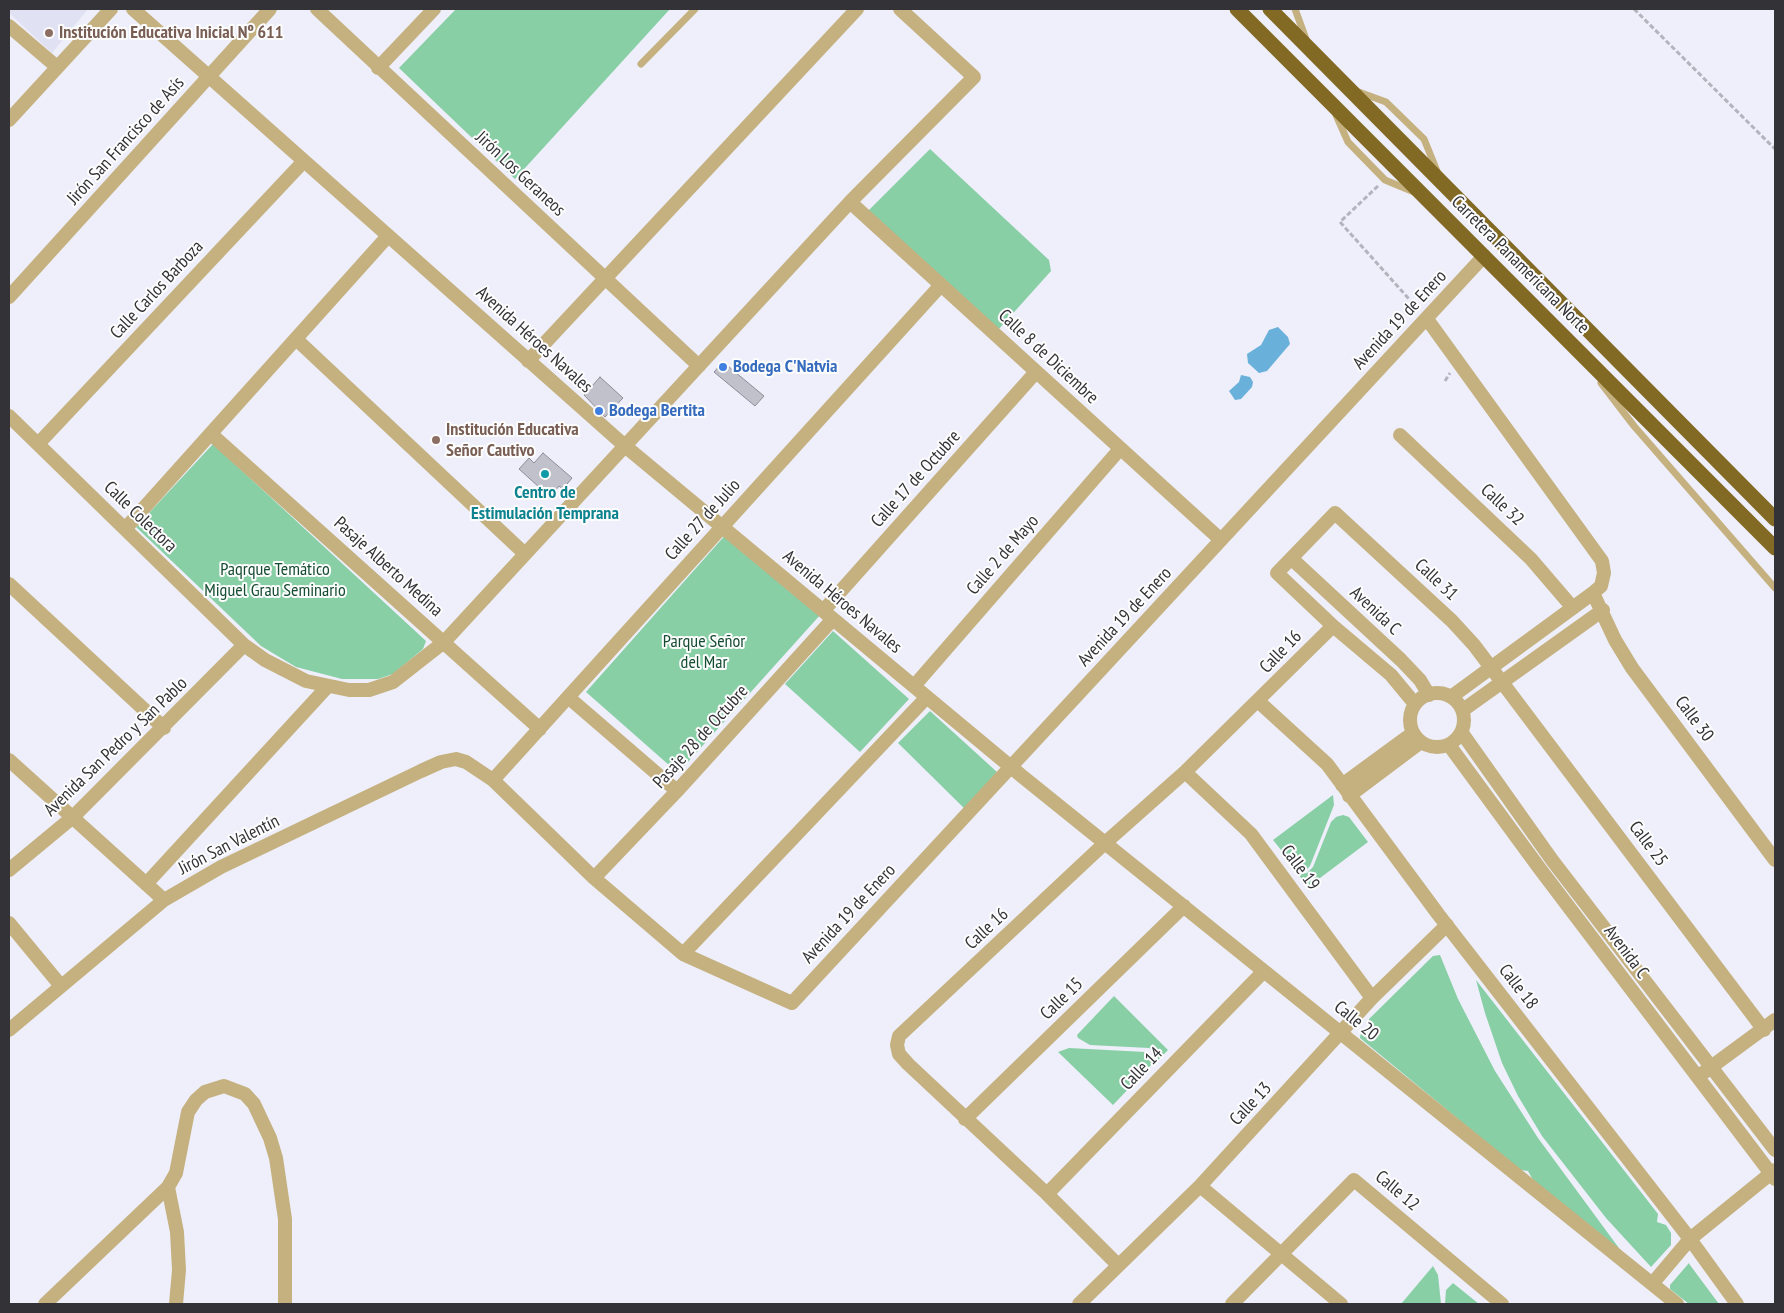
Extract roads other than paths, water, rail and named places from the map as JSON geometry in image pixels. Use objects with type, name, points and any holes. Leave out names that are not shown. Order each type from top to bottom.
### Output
[{"type":"highway","name":"Carretera Panamericana Norte","points":[[1237,9],[1775,548]]},
{"type":"highway","name":"Carretera Panamericana Norte","points":[[1270,9],[1775,519]]},
{"type":"street","points":[[9,120],[110,9]]},
{"type":"street","name":"Avenida Héroes Navales","points":[[133,9],[625,446],[1012,766]]},
{"type":"street","name":"Jirón San Francisco de Asís","points":[[9,297],[270,9]]},
{"type":"street","name":"Jirón Los Geraneos","points":[[316,9],[699,366]]},
{"type":"street","points":[[378,68],[434,9]]},
{"type":"street","points":[[528,361],[857,9]]},
{"type":"street","name":"Calle Colectora","points":[[9,416],[244,645],[306,681],[349,690],[382,687],[393,682],[444,642],[850,202],[974,77],[900,9]]},
{"type":"street","points":[[9,26],[57,68]]},
{"type":"street","name":"Calle Carlos Barboza","points":[[38,444],[304,161]]},
{"type":"street","name":"Calle 8 de Diciembre","points":[[850,202],[1221,540]]},
{"type":"street","points":[[126,529],[388,236]]},
{"type":"street","name":"Avenida 19 de Enero","points":[[792,1003],[1484,256]]},
{"type":"street","name":"Calle 27 de Julio","points":[[493,780],[941,285]]},
{"type":"street","points":[[1427,319],[1602,561],[1604,573],[1601,586],[1593,593],[1451,697]]},
{"type":"street","points":[[296,339],[525,554]]},
{"type":"street","name":"Calle 17 de Octubre","points":[[828,615],[1036,372]]},
{"type":"street","name":"Pasaje Alberto Medina","points":[[211,434],[540,729]]},
{"type":"street","name":"Calle 32","points":[[1400,435],[1531,559],[1573,608]]},
{"type":"street","name":"Calle 2 de Mayo","points":[[914,686],[1120,449]]},
{"type":"street","name":"Calle 31","points":[[1292,559],[1336,514],[1452,621],[1503,682]]},
{"type":"street","name":"Avenida C","points":[[1416,704],[1391,675],[1333,626],[1277,573],[1292,559],[1406,666],[1429,694]]},
{"type":"street","points":[[9,584],[164,728]]},
{"type":"street","name":"Calle 30","points":[[1593,593],[1603,610],[1615,640],[1632,668],[1775,860]]},
{"type":"street","points":[[1463,710],[1603,610]]},
{"type":"street","name":"Pasaje 28 de Octubre","points":[[594,878],[677,791],[828,615]]},
{"type":"street","name":"Calle 16","points":[[1118,1265],[1047,1194],[965,1119],[899,1054],[897,1045],[899,1036],[1105,842],[1185,772],[1259,702],[1333,626]]},
{"type":"street","name":"Avenida San Pedro y San Pablo","points":[[9,870],[73,817],[164,728],[244,645]]},
{"type":"street","name":"Calle 25","points":[[1503,682],[1764,1030]]},
{"type":"street","points":[[146,884],[328,686]]},
{"type":"street","points":[[1429,694],[1444,694],[1451,697],[1463,710],[1462,732],[1449,745],[1435,747],[1417,737],[1410,718],[1416,704],[1429,694]]},
{"type":"street","points":[[568,697],[677,791]]},
{"type":"street","points":[[683,954],[927,697]]},
{"type":"street","name":"Calle 18","points":[[1259,702],[1322,758],[1447,925],[1690,1239],[1737,1304]]},
{"type":"street","name":"Avenida C","points":[[1462,732],[1550,858],[1775,1150]]},
{"type":"street","points":[[1346,791],[1417,737]]},
{"type":"street","name":"Avenida C","points":[[1449,745],[1698,1078],[1774,1174]]},
{"type":"street","points":[[9,760],[164,900]]},
{"type":"street","name":"Jirón San Valentín","points":[[9,1030],[164,900],[221,868],[442,762],[456,760],[466,762],[493,780],[594,878],[683,954],[792,1003]]},
{"type":"street","name":"Calle 20","points":[[1012,766],[1677,1304]]},
{"type":"street","name":"Calle 19","points":[[1185,772],[1250,834],[1372,998]]},
{"type":"street","name":"Calle 15","points":[[965,1119],[1184,906]]},
{"type":"street","points":[[9,922],[61,986]]},
{"type":"street","name":"Calle 13","points":[[1078,1304],[1200,1186],[1372,998],[1447,925]]},
{"type":"street","name":"Calle 14","points":[[1047,1194],[1264,971]]},
{"type":"street","points":[[1698,1078],[1775,1020]]},
{"type":"street","points":[[45,1304],[168,1187],[176,1173],[188,1112],[196,1100],[211,1089],[224,1086],[245,1094],[258,1111],[270,1138],[280,1178],[285,1219],[285,1304]]},
{"type":"street","points":[[1652,1284],[1690,1239],[1774,1174]]},
{"type":"street","name":"Calle 12","points":[[1232,1304],[1354,1180],[1502,1304]]},
{"type":"street","points":[[1200,1186],[1341,1304]]},
{"type":"street","points":[[168,1187],[177,1232],[179,1270],[176,1304]]},
{"type":"lane","points":[[641,64],[695,9]]},
{"type":"lane","points":[[1295,9],[1310,49]]},
{"type":"lane","points":[[1569,341],[1634,426],[1775,588]]},
{"type":"water","points":[[1278,327],[1288,337],[1290,344],[1267,371],[1259,373],[1248,363],[1247,354],[1261,345],[1269,330]]},
{"type":"water","points":[[1241,375],[1250,377],[1253,382],[1252,387],[1241,399],[1235,400],[1229,391],[1239,382]]},
{"type":"place","name":"Institución Educativa Inicial Nº 611","points":[[49,33]]},
{"type":"place","name":"Bodega C'Natvia","points":[[723,367]]},
{"type":"place","name":"Bodega Bertita","points":[[599,411]]},
{"type":"place","name":"Institución Educativa Señor Cautivo","points":[[436,440]]},
{"type":"place","name":"Centro de Estimulación Temprana","points":[[545,474]]},
{"type":"park label","name":"Paqrque Temático Miguel Grau Seminario","points":[[275,580]]},
{"type":"park label","name":"Parque Señor del Mar","points":[[704,652]]}]
